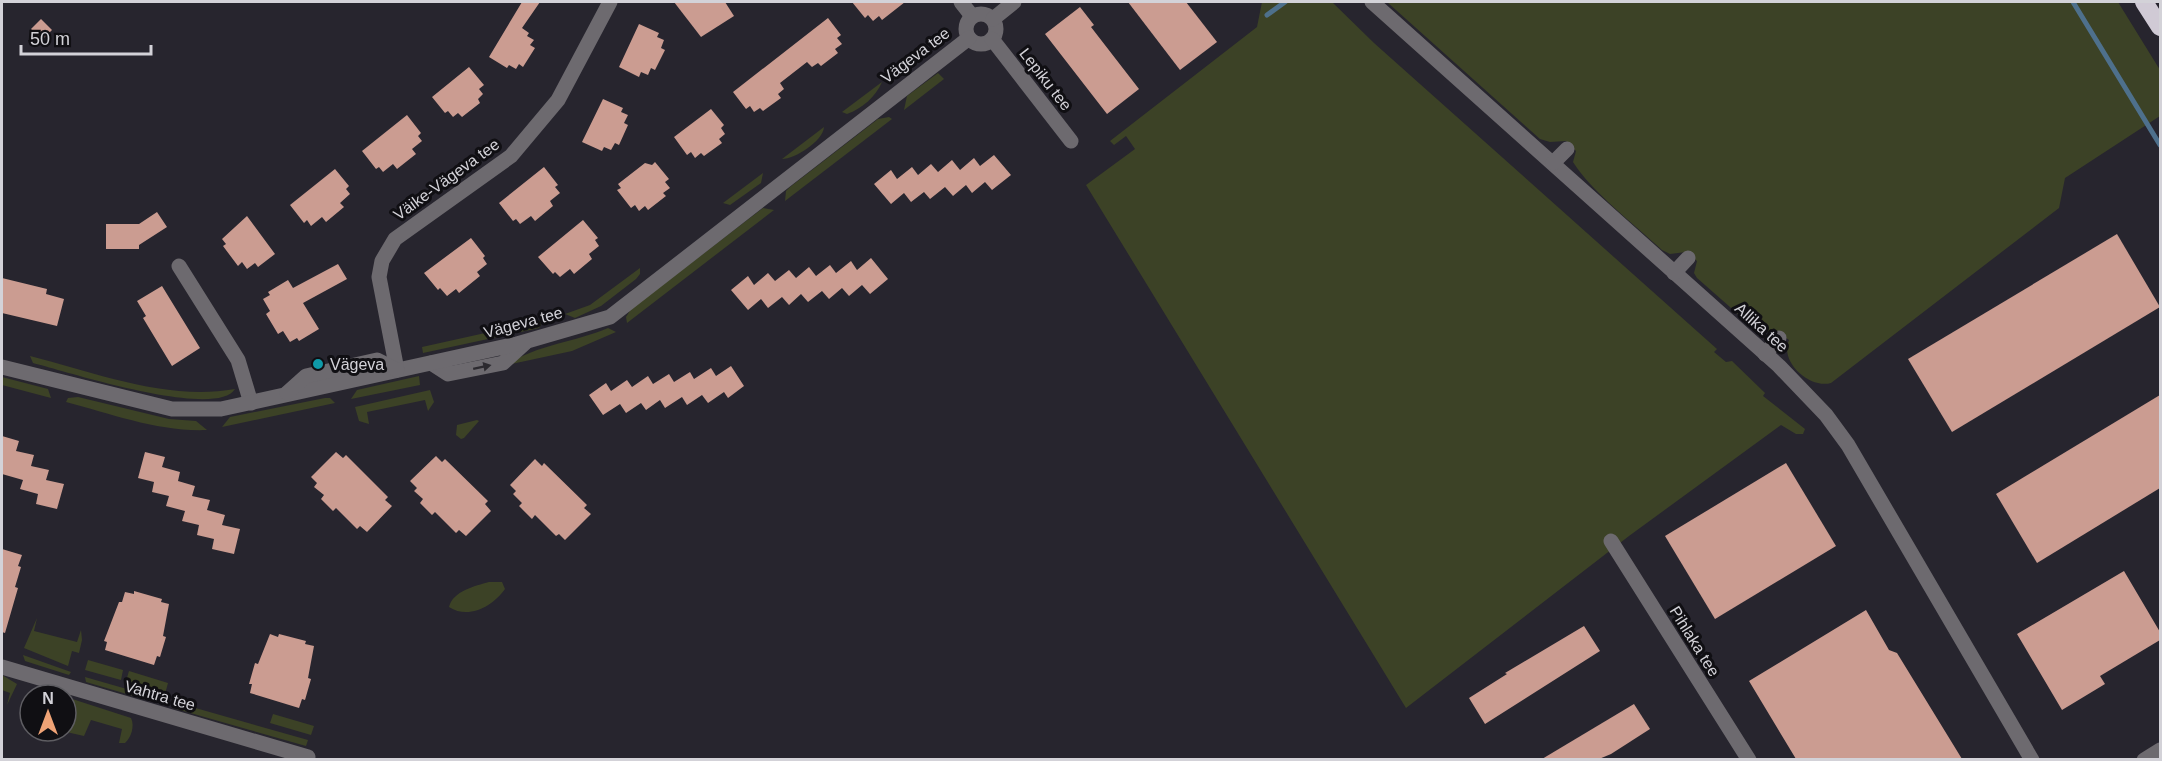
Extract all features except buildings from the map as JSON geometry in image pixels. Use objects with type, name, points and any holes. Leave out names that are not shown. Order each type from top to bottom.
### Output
[{"type":"highway","points":[[2144,2],[2160,27]]},
{"type":"street","name":"Väike-Vägeva tee","points":[[397,370],[379,277],[387,251],[395,239],[511,156],[558,100],[610,2]]},
{"type":"street","points":[[961,2],[972,16]]},
{"type":"street","points":[[993,19],[1014,2]]},
{"type":"street","name":"Allika tee","points":[[1372,2],[1806,393],[1848,445],[2032,759]]},
{"type":"street","points":[[981,13],[993,19],[996,27],[992,39],[978,44],[969,38],[966,26],[972,16],[981,13]]},
{"type":"street","name":"Vägeva tee","points":[[2,367],[172,409],[221,409],[527,341],[610,317],[969,38]]},
{"type":"street","name":"Lepiku tee","points":[[992,39],[1071,141]]},
{"type":"street","points":[[1553,163],[1567,149]]},
{"type":"street","points":[[1674,273],[1688,258]]},
{"type":"street","points":[[179,266],[238,360],[251,403]]},
{"type":"street","points":[[1765,354],[1779,338]]},
{"type":"street","name":"Pihlaka tee","points":[[1611,541],[1749,759]]},
{"type":"street","name":"Vahtra tee","points":[[2,667],[308,757]]},
{"type":"street","points":[[2144,759],[2160,750]]},
{"type":"green space","points":[[1262,2],[1332,2],[1374,43],[1717,349],[1714,352],[1726,362],[1732,361],[1765,393],[1763,396],[1805,429],[1803,434],[1796,434],[1781,425],[1629,536],[1406,708],[1086,185],[1135,149],[1126,136],[1114,145],[1110,141],[1257,27]]},
{"type":"green space","points":[[1387,2],[2118,2],[2160,70],[2160,116],[2065,178],[2059,208],[1831,383],[1823,384],[1806,378],[1792,365],[1788,357],[1789,340],[1775,330],[1764,333],[1755,329],[1697,278],[1694,273],[1697,261],[1686,252],[1670,254],[1662,250],[1614,207],[1590,184],[1573,162],[1576,151],[1566,141],[1550,142],[1540,139]]},
{"type":"green space","points":[[938,73],[944,79],[904,110],[907,96]]},
{"type":"green space","points":[[882,82],[872,97],[863,105],[847,114],[842,112]]},
{"type":"green space","points":[[889,117],[892,119],[785,201],[786,191],[790,187],[878,119]]},
{"type":"green space","points":[[824,127],[819,138],[808,148],[794,156],[782,159]]},
{"type":"green space","points":[[763,173],[761,183],[730,205],[723,203]]},
{"type":"green space","points":[[763,208],[774,210],[627,323],[626,317],[631,309]]},
{"type":"green space","points":[[640,268],[640,274],[636,279],[601,306],[575,318],[565,314],[590,305]]},
{"type":"green space","points":[[544,320],[539,328],[423,353],[422,347]]},
{"type":"green space","points":[[608,328],[616,332],[572,351],[507,365],[543,348]]},
{"type":"green space","points":[[30,356],[106,377],[158,388],[209,392],[235,389],[222,397],[200,399],[171,397],[106,383],[33,363]]},
{"type":"green space","points":[[419,376],[420,385],[351,399],[357,390]]},
{"type":"green space","points":[[2,377],[48,389],[51,398],[2,385]]},
{"type":"green space","points":[[430,390],[434,402],[428,411],[425,400],[367,412],[369,424],[359,421],[355,407]]},
{"type":"green space","points":[[78,397],[169,419],[196,421],[207,430],[153,425],[66,402],[68,398]]},
{"type":"green space","points":[[330,398],[335,403],[222,427],[230,417]]},
{"type":"green space","points":[[479,421],[464,438],[461,439],[456,435],[457,425]]},
{"type":"green space","points":[[489,582],[502,582],[505,589],[487,606],[472,612],[457,611],[449,607],[451,601],[460,593]]},
{"type":"green space","points":[[37,618],[34,631],[77,642],[81,630],[82,640],[79,653],[72,651],[68,666],[24,648]]},
{"type":"green space","points":[[23,655],[71,672],[69,675],[25,661]]},
{"type":"green space","points":[[88,660],[123,670],[121,680],[85,670]]},
{"type":"green space","points":[[129,671],[168,683],[165,694],[126,681]]},
{"type":"green space","points":[[2,675],[17,684],[7,705],[10,693],[2,690]]},
{"type":"green space","points":[[85,677],[158,698],[154,702],[86,682]]},
{"type":"green space","points":[[78,701],[131,718],[132,732],[125,743],[119,743],[122,729],[91,720],[84,736],[78,735]]},
{"type":"green space","points":[[171,701],[308,740],[306,746],[173,708]]},
{"type":"green space","points":[[273,714],[314,726],[311,735],[270,723]]},
{"type":"waterway","points":[[1267,15],[1285,2]]},
{"type":"waterway","points":[[2073,2],[2160,145]]},
{"type":"place","name":"Vägeva","points":[[318,364]]}]
